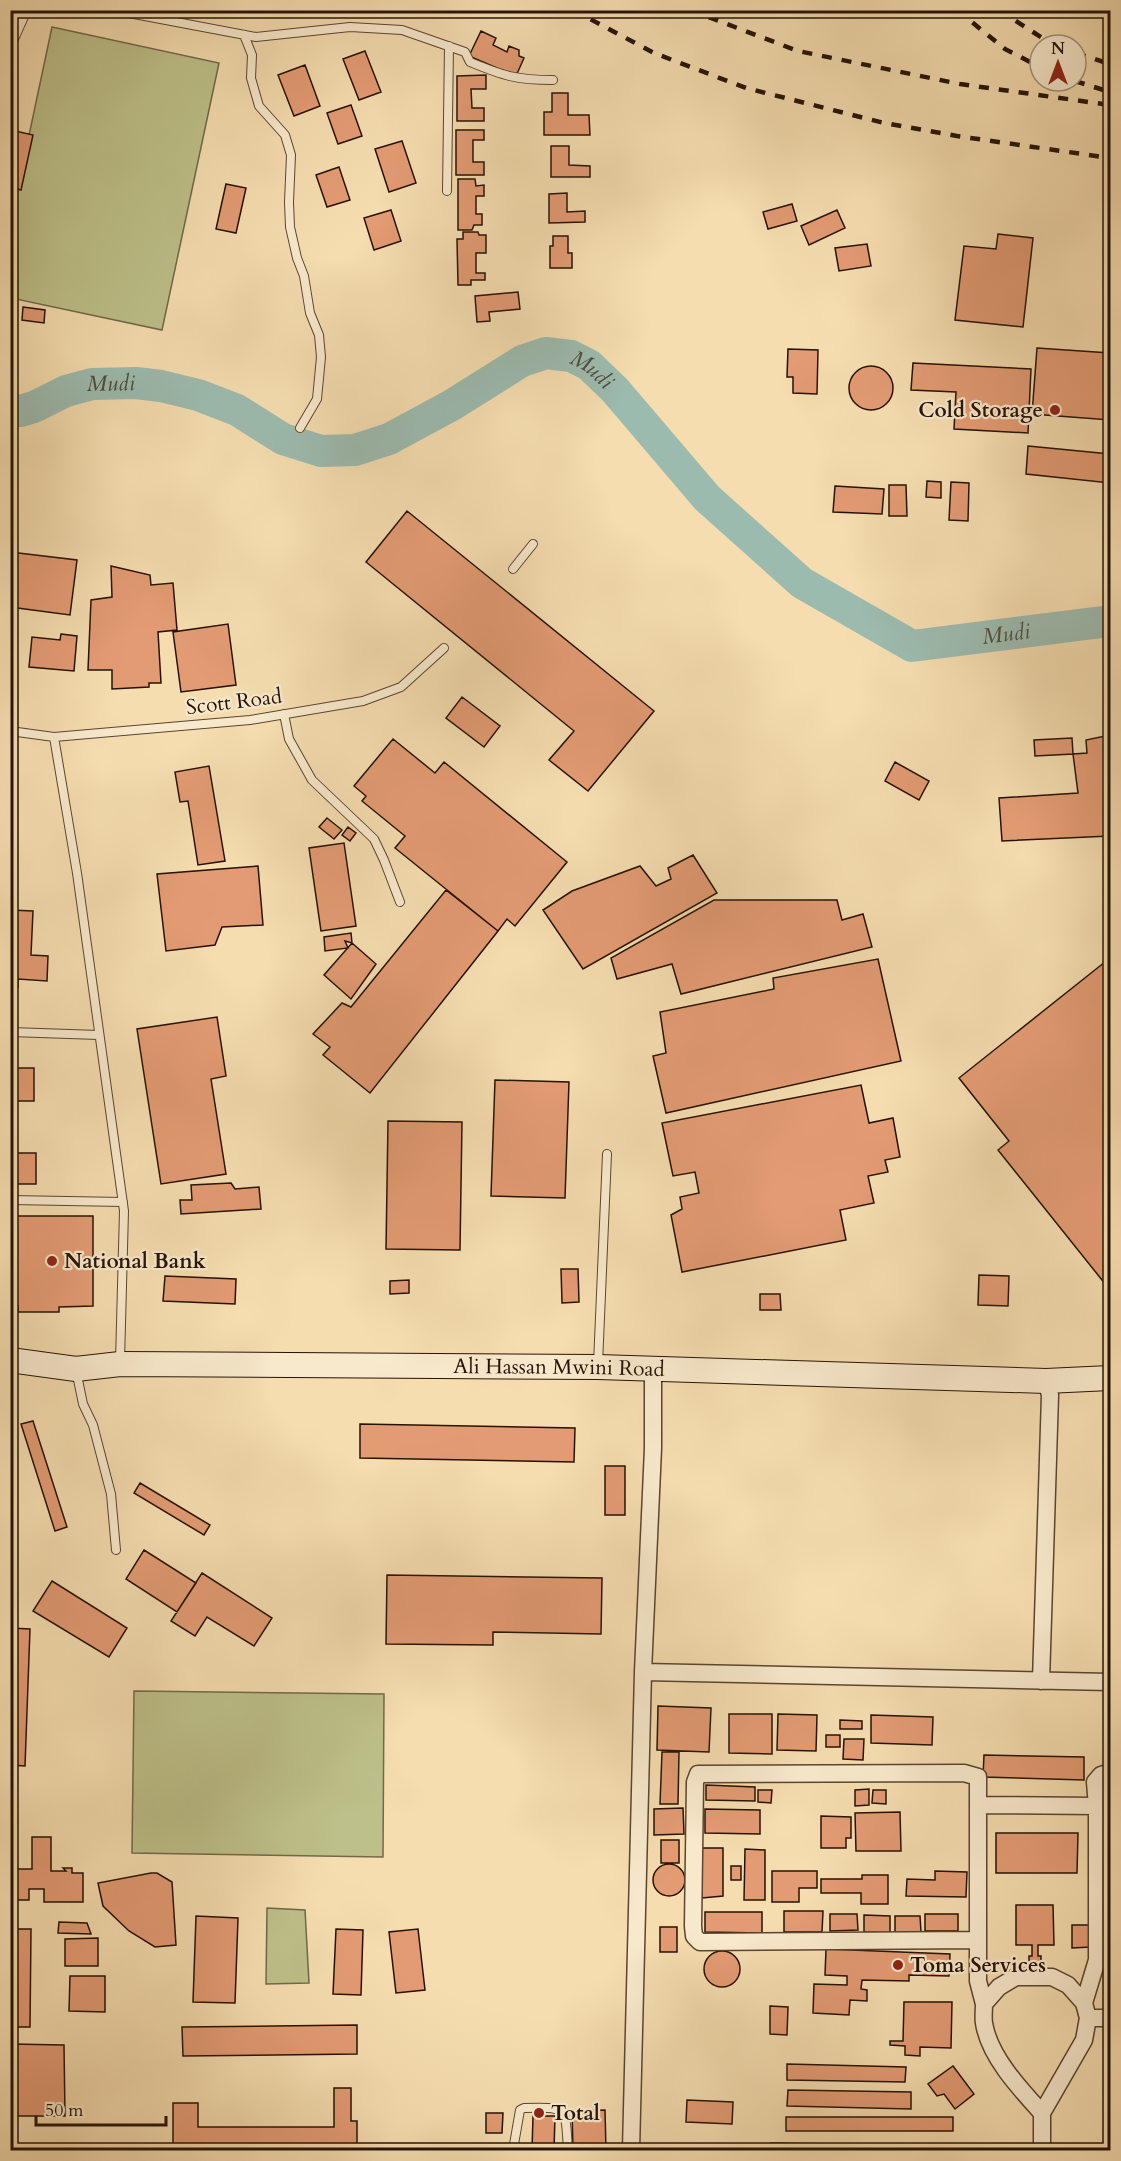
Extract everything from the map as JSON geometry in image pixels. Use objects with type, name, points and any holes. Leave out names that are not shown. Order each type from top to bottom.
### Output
[{"type":"main road","name":"Ali Hassan Mwini Road","points":[[10,1360],[75,1369],[120,1364],[598,1367],[1046,1381],[1110,1378]]},
{"type":"street","points":[[631,2151],[643,1672],[652,1448],[652,1368]]},
{"type":"street","points":[[1041,1681],[1050,1395],[1046,1381]]},
{"type":"street","points":[[643,1672],[1110,1682]]},
{"type":"street","points":[[1042,2151],[1042,2113],[1084,2040],[1086,2010],[1097,1960],[1095,1782],[1101,1775],[1110,1772]]},
{"type":"street","points":[[978,1941],[700,1942],[694,1936],[693,1926],[695,1782],[698,1774],[964,1773],[978,1777],[978,1805],[978,1941],[978,1981],[984,2004],[984,2024],[992,2045],[1013,2082],[1042,2113]]},
{"type":"street","points":[[978,1805],[1097,1806]]},
{"type":"street","points":[[984,2004],[999,1987],[1016,1977],[1052,1977],[1068,1985],[1086,2010],[1110,2018]]},
{"type":"lane","points":[[10,48],[27,10]]},
{"type":"lane","points":[[113,10],[256,37],[350,27],[402,30],[465,52],[470,62],[506,77],[524,80],[553,80]]},
{"type":"lane","points":[[244,35],[252,55],[251,78],[259,106],[285,135],[291,155],[290,227],[304,276],[310,312],[319,335],[321,357],[317,399],[300,428]]},
{"type":"lane","points":[[447,191],[449,46]]},
{"type":"lane","points":[[513,569],[533,544]]},
{"type":"lane","name":"Scott Road","points":[[10,731],[54,737],[250,720],[363,701],[401,687],[444,648]]},
{"type":"lane","points":[[284,714],[289,739],[312,780],[374,839],[400,902]]},
{"type":"lane","points":[[54,737],[77,873],[123,1202],[120,1364]]},
{"type":"lane","points":[[10,1032],[99,1035]]},
{"type":"lane","points":[[598,1367],[608,1154]]},
{"type":"lane","points":[[10,1200],[123,1202]]},
{"type":"lane","points":[[75,1369],[82,1404],[93,1425],[111,1494],[116,1550]]},
{"type":"lane","points":[[513,2151],[520,2110],[555,2107],[564,2115],[568,2151]]},
{"type":"green space","points":[[52,27],[219,63],[162,330],[11,298],[11,220]]},
{"type":"green space","points":[[134,1691],[384,1694],[383,1857],[132,1853]]},
{"type":"green space","points":[[267,1908],[305,1910],[309,1983],[266,1984]]},
{"type":"building","points":[[481,31],[496,38],[493,45],[507,52],[509,46],[519,50],[519,56],[524,58],[516,76],[469,56]]},
{"type":"building","points":[[365,51],[381,92],[359,100],[343,59]]},
{"type":"building","points":[[305,65],[320,106],[294,116],[278,75]]},
{"type":"building","points":[[486,75],[486,89],[471,89],[472,108],[484,108],[484,121],[457,121],[457,76]]},
{"type":"building","points":[[552,93],[568,93],[568,115],[589,115],[590,135],[544,135],[544,112],[552,112]]},
{"type":"building","points":[[351,105],[362,136],[338,144],[327,113]]},
{"type":"building","points":[[11,130],[33,135],[21,190],[10,187]]},
{"type":"building","points":[[456,130],[484,130],[484,140],[473,140],[473,162],[484,162],[484,175],[456,175]]},
{"type":"building","points":[[402,141],[416,183],[389,192],[375,149]]},
{"type":"building","points":[[551,146],[569,146],[569,165],[590,166],[590,177],[551,177]]},
{"type":"building","points":[[339,167],[350,200],[327,207],[316,175]]},
{"type":"building","points":[[458,179],[475,179],[476,186],[484,185],[484,196],[476,196],[476,214],[482,214],[482,225],[474,225],[472,230],[458,230]]},
{"type":"building","points":[[226,184],[246,188],[236,233],[216,229]]},
{"type":"building","points":[[567,193],[567,212],[585,211],[585,222],[549,223],[549,194]]},
{"type":"building","points":[[792,204],[797,221],[768,229],[763,212]]},
{"type":"building","points":[[391,210],[401,241],[374,250],[364,218]]},
{"type":"building","points":[[837,210],[845,228],[809,245],[801,226]]},
{"type":"building","points":[[463,232],[478,232],[479,235],[486,235],[486,253],[476,253],[476,273],[485,273],[485,280],[471,280],[471,285],[458,285],[457,239],[463,239]]},
{"type":"building","points":[[998,234],[1033,238],[1023,327],[955,320],[964,246],[996,249]]},
{"type":"building","points":[[553,236],[568,236],[568,253],[572,253],[572,268],[550,268],[550,246],[553,246]]},
{"type":"building","points":[[867,244],[871,266],[839,271],[835,248]]},
{"type":"building","points":[[518,292],[520,309],[489,312],[490,321],[477,322],[475,296]]},
{"type":"building","points":[[23,307],[45,310],[44,323],[22,320]]},
{"type":"building","points":[[1037,348],[1110,353],[1110,420],[1032,414]]},
{"type":"building","points":[[788,349],[818,350],[817,394],[793,393],[793,377],[787,377]]},
{"type":"building","points":[[913,363],[1031,369],[1028,433],[954,429],[956,392],[911,390]]},
{"type":"building","points":[[871,366],[887,372],[893,388],[887,404],[871,410],[855,404],[849,388],[855,372]]},
{"type":"building","points":[[1028,446],[1110,454],[1110,483],[1026,474]]},
{"type":"building","points":[[927,481],[941,482],[941,498],[926,497]]},
{"type":"building","points":[[951,482],[969,483],[968,521],[949,520]]},
{"type":"building","points":[[889,485],[906,485],[907,516],[889,516]]},
{"type":"building","points":[[835,486],[884,489],[882,514],[833,512]]},
{"type":"building","points":[[407,511],[654,711],[588,791],[549,760],[574,731],[366,562]]},
{"type":"building","points":[[10,552],[77,560],[70,615],[10,607]]},
{"type":"building","points":[[111,566],[150,575],[151,585],[173,583],[177,630],[158,632],[161,683],[149,683],[149,687],[112,689],[112,670],[88,670],[91,600],[112,597]]},
{"type":"building","points":[[228,624],[236,685],[181,692],[173,632]]},
{"type":"building","points":[[61,634],[77,636],[74,671],[29,667],[32,637],[60,640]]},
{"type":"building","points":[[462,697],[500,726],[484,747],[446,718]]},
{"type":"building","points":[[1110,735],[1110,836],[1002,841],[999,798],[1078,793],[1073,754],[1087,753],[1086,740]]},
{"type":"building","points":[[1072,738],[1073,754],[1035,756],[1034,740]]},
{"type":"building","points":[[393,739],[435,773],[444,762],[567,862],[515,926],[507,919],[498,931],[395,848],[405,836],[362,801],[366,796],[354,786]]},
{"type":"building","points":[[895,762],[929,781],[919,800],[885,781]]},
{"type":"building","points":[[209,766],[225,861],[198,865],[188,801],[180,802],[175,772]]},
{"type":"building","points":[[327,818],[342,830],[334,839],[319,827]]},
{"type":"building","points":[[348,827],[356,833],[350,841],[342,835]]},
{"type":"building","points":[[344,843],[356,926],[321,931],[309,848]]},
{"type":"building","points":[[693,855],[717,893],[583,969],[543,910],[572,891],[640,866],[656,886],[671,879],[668,868]]},
{"type":"building","points":[[258,866],[263,925],[222,927],[215,945],[166,951],[157,874]]},
{"type":"building","points":[[446,890],[498,931],[370,1093],[323,1055],[330,1047],[313,1034],[342,1003],[351,1007]]},
{"type":"building","points":[[714,900],[837,900],[842,920],[863,914],[872,947],[681,994],[672,964],[617,979],[611,958]]},
{"type":"building","points":[[10,910],[33,911],[31,955],[48,956],[47,981],[18,979],[18,987],[10,986]]},
{"type":"building","points":[[351,933],[352,943],[345,941],[348,948],[325,951],[324,937]]},
{"type":"building","points":[[352,943],[376,964],[351,999],[324,975]]},
{"type":"building","points":[[1110,958],[1110,1290],[998,1150],[1009,1141],[959,1078]]},
{"type":"building","points":[[878,959],[901,1061],[666,1113],[653,1056],[666,1053],[660,1012],[774,989],[773,978]]},
{"type":"building","points":[[217,1017],[226,1076],[211,1079],[226,1174],[161,1184],[137,1029]]},
{"type":"building","points":[[10,1068],[34,1068],[34,1101],[10,1101]]},
{"type":"building","points":[[495,1080],[569,1082],[565,1198],[491,1196]]},
{"type":"building","points":[[861,1085],[869,1123],[893,1118],[900,1157],[885,1160],[888,1172],[868,1176],[874,1203],[840,1210],[846,1240],[682,1272],[671,1215],[682,1209],[680,1197],[699,1193],[695,1172],[673,1176],[662,1123]]},
{"type":"building","points":[[388,1121],[462,1122],[460,1250],[386,1249]]},
{"type":"building","points":[[10,1153],[36,1153],[36,1184],[10,1184]]},
{"type":"building","points":[[231,1183],[235,1189],[259,1187],[261,1209],[181,1214],[180,1200],[192,1200],[191,1185]]},
{"type":"building","name":"National Bank","points":[[10,1216],[93,1216],[93,1306],[59,1307],[59,1312],[18,1312],[18,1306],[10,1306]]},
{"type":"building","points":[[561,1269],[578,1269],[579,1302],[562,1303]]},
{"type":"building","points":[[979,1275],[1009,1276],[1008,1306],[978,1305]]},
{"type":"building","points":[[165,1276],[236,1279],[235,1304],[163,1301]]},
{"type":"building","points":[[409,1280],[409,1293],[390,1294],[390,1281]]},
{"type":"building","points":[[760,1294],[780,1294],[781,1310],[760,1310]]},
{"type":"building","points":[[33,1421],[67,1527],[55,1531],[21,1424]]},
{"type":"building","points":[[360,1424],[575,1428],[574,1462],[360,1458]]},
{"type":"building","points":[[10,1447],[17,1467],[10,1469]]},
{"type":"building","points":[[605,1466],[625,1466],[625,1515],[605,1515]]},
{"type":"building","points":[[140,1483],[210,1525],[204,1535],[134,1493]]},
{"type":"building","points":[[144,1550],[196,1583],[177,1612],[126,1579]]},
{"type":"building","points":[[202,1573],[272,1618],[254,1646],[207,1617],[195,1636],[171,1621]]},
{"type":"building","points":[[387,1575],[602,1578],[601,1634],[493,1632],[493,1645],[386,1644]]},
{"type":"building","points":[[52,1581],[127,1628],[109,1657],[33,1611]]},
{"type":"building","points":[[10,1628],[30,1629],[25,1766],[10,1765]]},
{"type":"building","points":[[658,1706],[711,1708],[709,1752],[657,1750]]},
{"type":"building","points":[[729,1714],[772,1714],[772,1754],[729,1753]]},
{"type":"building","points":[[778,1714],[817,1715],[816,1751],[777,1750]]},
{"type":"building","points":[[871,1715],[933,1717],[932,1745],[871,1743]]},
{"type":"building","points":[[840,1720],[862,1721],[862,1729],[840,1729]]},
{"type":"building","points":[[826,1735],[840,1735],[840,1747],[826,1747]]},
{"type":"building","points":[[844,1739],[864,1739],[863,1760],[843,1759]]},
{"type":"building","points":[[662,1752],[679,1752],[678,1804],[660,1804]]},
{"type":"building","points":[[984,1755],[1084,1757],[1084,1780],[983,1777]]},
{"type":"building","points":[[706,1785],[755,1787],[755,1801],[706,1800]]},
{"type":"building","points":[[869,1789],[869,1805],[855,1806],[855,1790]]},
{"type":"building","points":[[758,1790],[772,1790],[771,1803],[758,1802]]},
{"type":"building","points":[[873,1790],[886,1790],[886,1804],[872,1803]]},
{"type":"building","points":[[683,1808],[684,1834],[654,1835],[654,1809]]},
{"type":"building","points":[[705,1809],[760,1810],[760,1834],[705,1833]]},
{"type":"building","points":[[900,1812],[901,1851],[856,1851],[855,1813]]},
{"type":"building","points":[[821,1816],[851,1817],[851,1838],[846,1838],[846,1848],[821,1848]]},
{"type":"building","points":[[996,1833],[1078,1833],[1077,1873],[996,1873]]},
{"type":"building","points":[[32,1837],[51,1837],[51,1871],[66,1871],[63,1868],[72,1868],[72,1873],[83,1873],[83,1902],[44,1902],[44,1889],[29,1889],[29,1900],[10,1900],[10,1869],[32,1869]]},
{"type":"building","points":[[661,1840],[679,1840],[679,1863],[661,1863]]},
{"type":"building","points":[[702,1848],[723,1848],[723,1896],[702,1898]]},
{"type":"building","points":[[745,1849],[765,1850],[765,1900],[744,1900]]},
{"type":"building","points":[[669,1864],[680,1869],[685,1880],[680,1891],[669,1896],[658,1891],[653,1880],[658,1869]]},
{"type":"building","points":[[731,1866],[741,1866],[741,1880],[731,1880]]},
{"type":"building","points":[[772,1871],[817,1871],[817,1888],[799,1888],[799,1902],[772,1902]]},
{"type":"building","points":[[935,1871],[967,1872],[966,1897],[906,1896],[907,1879],[935,1880]]},
{"type":"building","points":[[157,1873],[172,1882],[176,1945],[155,1947],[129,1931],[103,1906],[98,1883]]},
{"type":"building","points":[[862,1875],[888,1875],[888,1904],[861,1904],[861,1893],[821,1893],[821,1879],[862,1879]]},
{"type":"building","points":[[1016,1905],[1053,1905],[1054,1945],[1038,1945],[1041,1968],[1029,1969],[1032,1945],[1016,1945]]},
{"type":"building","points":[[784,1911],[823,1911],[822,1932],[784,1932]]},
{"type":"building","points":[[705,1912],[762,1912],[762,1933],[705,1932]]},
{"type":"building","points":[[830,1914],[857,1914],[858,1930],[830,1931]]},
{"type":"building","points":[[925,1914],[958,1914],[958,1931],[925,1931]]},
{"type":"building","points":[[864,1915],[890,1916],[890,1933],[864,1932]]},
{"type":"building","points":[[196,1916],[238,1918],[235,2003],[193,2002]]},
{"type":"building","points":[[895,1916],[920,1916],[921,1932],[895,1933]]},
{"type":"building","points":[[59,1922],[87,1923],[91,1934],[58,1933]]},
{"type":"building","points":[[1072,1925],[1091,1925],[1091,1947],[1072,1948]]},
{"type":"building","points":[[660,1927],[677,1927],[677,1952],[660,1952]]},
{"type":"building","points":[[10,1929],[31,1929],[30,2027],[10,2027]]},
{"type":"building","points":[[336,1929],[363,1930],[361,1995],[333,1994]]},
{"type":"building","points":[[418,1929],[425,1990],[396,1993],[389,1932]]},
{"type":"building","points":[[98,1938],[98,1966],[65,1966],[65,1939]]},
{"type":"building","points":[[826,1949],[950,1954],[949,1976],[909,1975],[909,1981],[862,1980],[861,1989],[867,1990],[867,2001],[850,2000],[849,2015],[813,2013],[814,1984],[847,1985],[847,1976],[825,1975]]},
{"type":"building","points":[[722,1951],[735,1956],[740,1969],[735,1982],[722,1987],[709,1982],[704,1969],[709,1956]]},
{"type":"building","points":[[70,1976],[105,1976],[105,2012],[69,2011]]},
{"type":"building","points":[[904,2002],[952,2002],[951,2048],[920,2047],[920,2056],[905,2055],[905,2046],[890,2045],[890,2041],[903,2041]]},
{"type":"building","points":[[770,2006],[788,2007],[787,2035],[770,2034]]},
{"type":"building","points":[[357,2025],[357,2054],[183,2056],[182,2027]]},
{"type":"building","points":[[10,2044],[64,2045],[65,2116],[10,2116]]},
{"type":"building","points":[[787,2064],[906,2067],[905,2082],[787,2080]]},
{"type":"building","points":[[953,2066],[974,2094],[955,2109],[944,2094],[937,2096],[928,2084]]},
{"type":"building","points":[[334,2088],[351,2088],[351,2121],[357,2121],[357,2150],[173,2150],[173,2103],[198,2103],[198,2127],[334,2127]]},
{"type":"building","points":[[788,2090],[911,2092],[911,2109],[787,2106]]},
{"type":"building","points":[[687,2100],[733,2102],[732,2124],[686,2122]]},
{"type":"building","points":[[605,2110],[606,2150],[573,2150],[572,2111]]},
{"type":"building","points":[[486,2113],[503,2113],[502,2133],[486,2133]]},
{"type":"building","points":[[533,2116],[555,2116],[554,2150],[532,2150]]},
{"type":"building","points":[[786,2117],[953,2117],[953,2131],[786,2131]]},
{"type":"building","points":[[771,2143],[967,2146],[967,2150],[771,2150]]},
{"type":"waterway","name":"Mudi","points":[[10,411],[34,407],[66,391],[92,384],[136,383],[161,386],[198,395],[237,410],[283,439],[321,451],[355,450],[389,439],[452,405],[522,361],[546,353],[571,356],[589,365],[615,390],[707,498],[802,583],[912,646],[1110,621]]},
{"type":"railway","points":[[573,10],[654,53],[746,88],[884,123],[1110,158]]},
{"type":"railway","points":[[690,10],[798,51],[960,84],[1110,105]]},
{"type":"railway","points":[[957,10],[1005,49],[1028,61]]},
{"type":"railway","points":[[999,10],[1034,33]]},
{"type":"railway","points":[[1088,57],[1110,64]]},
{"type":"railway","points":[[1088,85],[1110,92]]},
{"type":"place","name":"Cold Storage","points":[[1055,410]]},
{"type":"place","name":"National Bank","points":[[52,1261]]},
{"type":"place","name":"Toma Services","points":[[898,1965]]},
{"type":"place","name":"Total","points":[[539,2113]]}]
